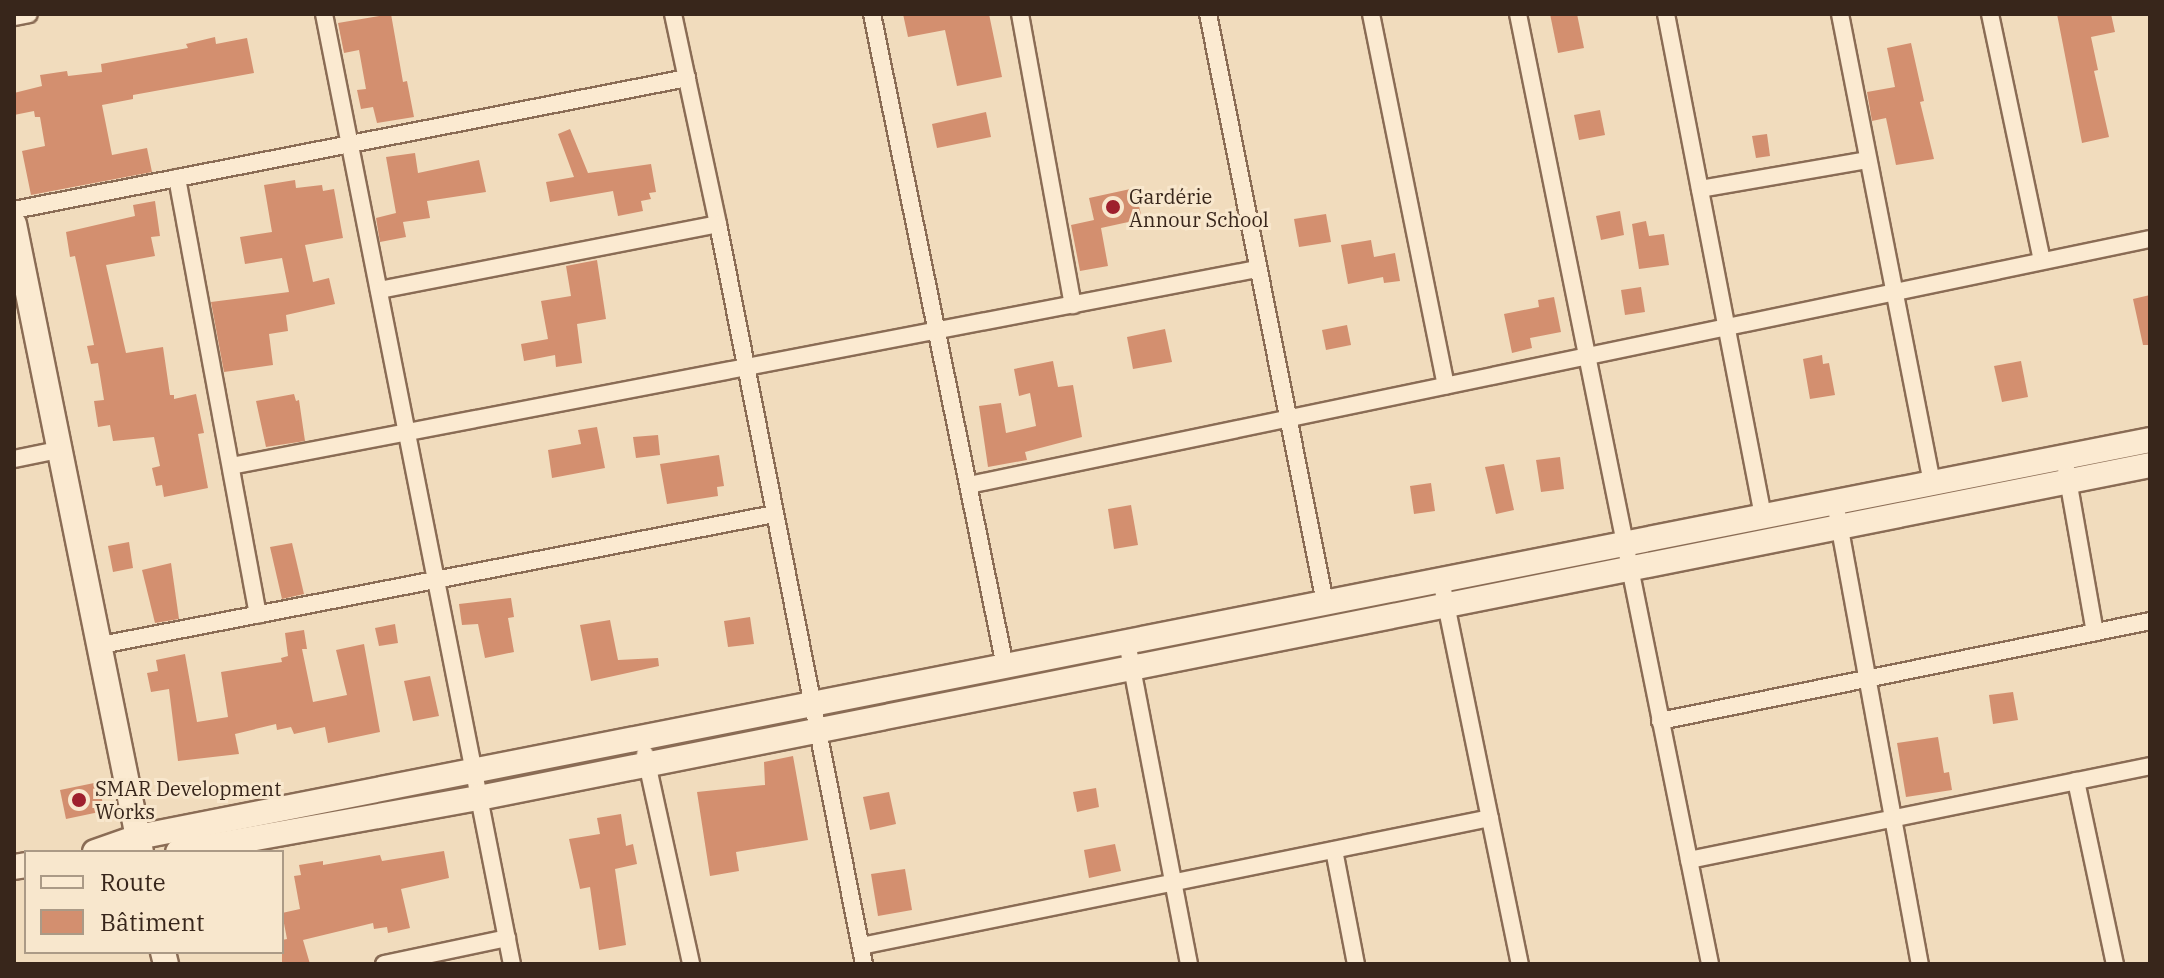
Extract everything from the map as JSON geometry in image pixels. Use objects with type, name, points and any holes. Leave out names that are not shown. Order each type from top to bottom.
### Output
[{"type":"street","points":[[14,17],[29,14]]},
{"type":"street","points":[[324,14],[512,964]]},
{"type":"street","points":[[673,14],[718,224],[864,964]]},
{"type":"street","points":[[872,14],[1005,666]]},
{"type":"street","points":[[1020,14],[1073,305]]},
{"type":"street","points":[[1208,14],[1325,603]]},
{"type":"street","points":[[1371,14],[1446,386]]},
{"type":"street","points":[[1518,14],[1710,964]]},
{"type":"street","points":[[1666,14],[1763,516]]},
{"type":"street","points":[[1840,14],[1932,483]]},
{"type":"street","points":[[1990,14],[2042,261]]},
{"type":"street","points":[[14,210],[687,78]]},
{"type":"street","points":[[1700,189],[1868,160]]},
{"type":"street","points":[[177,178],[258,615]]},
{"type":"street","points":[[14,224],[140,844]]},
{"type":"street","points":[[379,290],[718,224]]},
{"type":"street","points":[[969,485],[2150,239]]},
{"type":"street","points":[[231,466],[1257,269]]},
{"type":"street","points":[[189,850],[479,798],[1839,527],[2066,469],[2150,440]]},
{"type":"street","points":[[14,459],[58,450]]},
{"type":"street","points":[[106,850],[474,770],[1932,483],[2066,469],[2150,465]]},
{"type":"street","points":[[2066,469],[2095,632]]},
{"type":"street","points":[[1835,502],[1920,964]]},
{"type":"street","points":[[101,645],[774,514]]},
{"type":"street","points":[[1441,580],[1520,964]]},
{"type":"street","points":[[1660,721],[2150,621]]},
{"type":"street","points":[[1127,642],[1189,964]]},
{"type":"street","points":[[642,737],[691,964]]},
{"type":"street","points":[[1689,860],[2150,766]]},
{"type":"street","points":[[2076,781],[2115,964]]},
{"type":"street","points":[[861,946],[1490,818]]},
{"type":"street","points":[[1334,850],[1356,964]]},
{"type":"street","points":[[384,964],[507,938]]},
{"type":"building","points":[[391,14],[403,82],[407,81],[414,117],[377,123],[373,107],[361,109],[357,90],[366,89],[359,50],[344,53],[338,23]]},
{"type":"building","points":[[903,14],[989,14],[1002,77],[957,86],[945,30],[908,37]]},
{"type":"building","points":[[1550,14],[1577,14],[1584,48],[1558,53]]},
{"type":"building","points":[[2057,14],[2111,14],[2115,32],[2091,37],[2098,70],[2094,71],[2109,137],[2082,143]]},
{"type":"building","points":[[215,37],[216,44],[247,38],[254,73],[133,95],[133,99],[102,105],[112,155],[147,148],[152,172],[31,195],[22,151],[45,146],[40,117],[35,117],[34,111],[14,115],[14,93],[42,86],[40,75],[67,71],[68,76],[102,72],[101,64],[188,48],[186,44]]},
{"type":"building","points":[[1911,43],[1924,101],[1920,102],[1934,159],[1896,165],[1886,118],[1872,121],[1867,92],[1895,87],[1887,48]]},
{"type":"building","points":[[1600,110],[1605,135],[1579,140],[1574,115]]},
{"type":"building","points":[[986,112],[991,137],[937,148],[932,124]]},
{"type":"building","points":[[570,129],[588,173],[651,164],[656,192],[649,193],[651,199],[641,201],[643,211],[618,216],[613,191],[550,202],[546,182],[574,177],[558,134]]},
{"type":"building","points":[[1767,134],[1770,156],[1756,158],[1752,136]]},
{"type":"building","points":[[415,153],[418,173],[479,160],[486,192],[427,201],[430,218],[403,222],[406,237],[380,242],[376,218],[396,213],[386,157]]},
{"type":"building","points":[[295,180],[296,188],[322,185],[323,191],[334,189],[343,238],[305,245],[313,282],[329,278],[335,304],[286,315],[288,331],[269,334],[273,365],[224,372],[211,302],[289,292],[282,258],[245,264],[240,237],[272,232],[264,185]]},
{"type":"building","points":[[1135,188],[1142,219],[1101,228],[1108,266],[1080,271],[1071,225],[1094,220],[1089,198]]},
{"type":"building","points":[[155,201],[160,236],[151,237],[155,256],[106,265],[126,353],[163,347],[170,395],[174,395],[174,399],[196,394],[204,433],[198,434],[208,488],[164,497],[162,485],[156,486],[152,468],[160,466],[154,437],[113,441],[110,425],[98,427],[94,401],[104,400],[98,363],[91,364],[87,346],[94,345],[75,256],[70,257],[66,232],[135,216],[133,205]]},
{"type":"building","points":[[1620,211],[1624,235],[1601,240],[1596,216]]},
{"type":"building","points":[[1326,214],[1331,242],[1299,247],[1294,219]]},
{"type":"building","points":[[1646,221],[1649,236],[1664,234],[1669,265],[1639,269],[1632,224]]},
{"type":"building","points":[[1371,240],[1374,257],[1395,253],[1400,281],[1384,283],[1383,277],[1348,284],[1341,245]]},
{"type":"building","points":[[597,260],[606,319],[577,324],[582,363],[556,367],[555,355],[524,361],[521,344],[548,339],[541,301],[571,296],[566,266]]},
{"type":"building","points":[[1641,287],[1645,312],[1625,315],[1621,290]]},
{"type":"building","points":[[2150,295],[2150,345],[2143,345],[2133,299]]},
{"type":"building","points":[[1554,297],[1561,332],[1530,338],[1532,348],[1512,353],[1504,314],[1539,307],[1538,300]]},
{"type":"building","points":[[1347,325],[1351,345],[1326,350],[1322,330]]},
{"type":"building","points":[[1165,329],[1172,362],[1133,369],[1127,337]]},
{"type":"building","points":[[1822,355],[1823,364],[1829,363],[1835,395],[1810,399],[1803,359]]},
{"type":"building","points":[[1053,361],[1058,387],[1073,385],[1082,437],[1025,452],[1027,460],[988,467],[979,406],[1001,403],[1006,433],[1036,426],[1030,393],[1019,396],[1014,369]]},
{"type":"building","points":[[2021,361],[2028,397],[2002,402],[1994,366]]},
{"type":"building","points":[[294,394],[296,401],[299,400],[305,441],[266,447],[256,401]]},
{"type":"building","points":[[597,427],[605,468],[552,478],[548,450],[581,444],[578,430]]},
{"type":"building","points":[[658,435],[660,455],[636,458],[633,437]]},
{"type":"building","points":[[719,455],[724,486],[717,487],[718,496],[667,504],[660,464]]},
{"type":"building","points":[[1560,457],[1564,489],[1541,492],[1536,460]]},
{"type":"building","points":[[1504,464],[1514,510],[1496,514],[1485,467]]},
{"type":"building","points":[[1431,483],[1435,511],[1414,514],[1410,486]]},
{"type":"building","points":[[1131,505],[1138,545],[1114,549],[1108,509]]},
{"type":"building","points":[[129,542],[133,568],[113,572],[108,546]]},
{"type":"building","points":[[292,543],[304,594],[282,599],[270,547]]},
{"type":"building","points":[[171,563],[179,619],[155,623],[142,570]]},
{"type":"building","points":[[511,598],[514,617],[508,618],[514,652],[485,658],[478,624],[462,625],[459,604]]},
{"type":"building","points":[[750,617],[754,644],[728,647],[724,621]]},
{"type":"building","points":[[610,620],[618,660],[658,658],[659,666],[591,681],[580,625]]},
{"type":"building","points":[[395,624],[398,643],[379,646],[375,628]]},
{"type":"building","points":[[304,630],[307,649],[302,649],[313,702],[347,695],[336,650],[364,644],[380,732],[328,743],[325,727],[294,734],[291,727],[277,730],[276,724],[235,734],[239,754],[178,761],[169,689],[151,692],[147,673],[158,671],[156,660],[185,654],[197,722],[228,717],[221,672],[282,662],[281,658],[288,656],[285,633]]},
{"type":"building","points":[[430,676],[439,716],[413,721],[404,681]]},
{"type":"building","points":[[2013,692],[2018,720],[1993,724],[1989,695]]},
{"type":"building","points":[[1938,737],[1944,773],[1949,772],[1952,790],[1906,797],[1897,743]]},
{"type":"building","points":[[793,756],[808,840],[736,852],[739,871],[710,876],[697,792],[765,785],[764,762]]},
{"type":"building","points":[[99,782],[104,811],[66,819],[60,790]]},
{"type":"building","points":[[1096,788],[1099,807],[1077,812],[1073,792]]},
{"type":"building","points":[[889,792],[896,824],[870,830],[863,797]]},
{"type":"building","points":[[621,814],[626,846],[633,844],[637,864],[615,869],[626,945],[599,950],[590,887],[580,889],[569,839],[600,834],[597,818]]},
{"type":"building","points":[[1115,844],[1121,871],[1089,878],[1084,850]]},
{"type":"building","points":[[444,851],[449,878],[401,889],[410,928],[388,933],[387,927],[374,929],[373,923],[303,940],[310,964],[282,964],[284,940],[287,939],[284,913],[300,909],[294,876],[301,875],[299,865],[323,861],[323,865],[380,855],[382,861]]},
{"type":"building","points":[[905,869],[912,910],[878,916],[871,874]]},
{"type":"place","name":"Gardérie Annour School","points":[[1113,207]]},
{"type":"place","name":"SMAR Development Works","points":[[79,800]]}]
